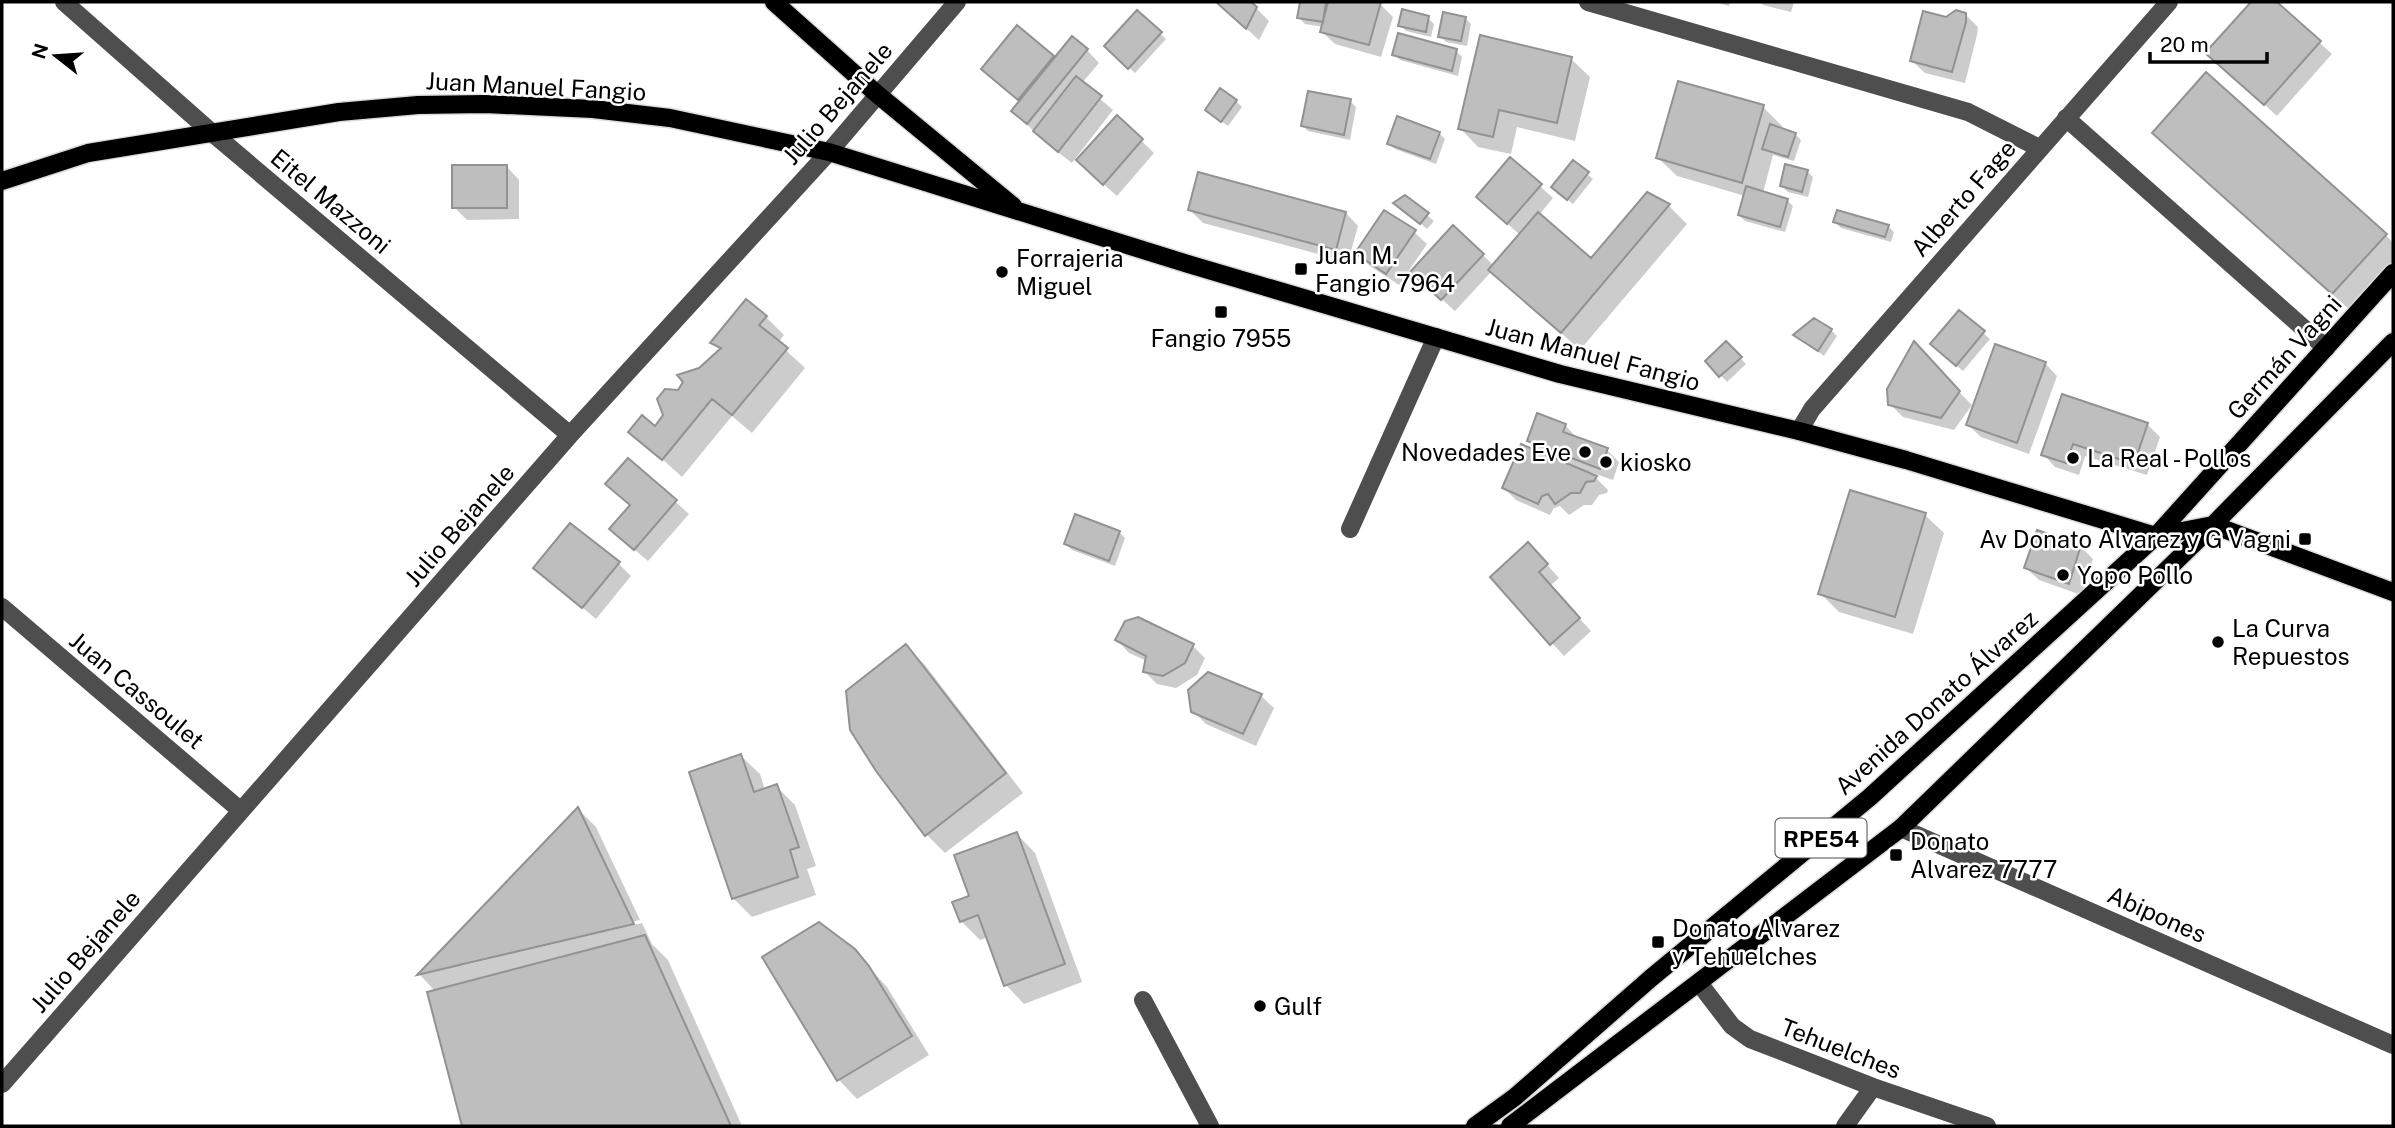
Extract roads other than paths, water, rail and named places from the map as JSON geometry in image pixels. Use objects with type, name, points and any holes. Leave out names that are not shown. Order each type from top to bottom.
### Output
[{"type":"main road","name":"Juan Manuel Fangio","points":[[774,2],[877,94],[1021,212]]},
{"type":"main road","name":"Juan Manuel Fangio","points":[[2,181],[88,153],[339,112],[418,105],[485,104],[593,109],[670,118],[829,152],[1436,337],[1640,395],[1799,431],[1906,460],[2156,536]]},
{"type":"main road","name":"Germán Vagni","points":[[2156,536],[2393,273]]},
{"type":"main road","points":[[2213,525],[2393,342]]},
{"type":"main road","points":[[2156,536],[2213,525],[2393,592]]},
{"type":"main road","name":"RPE54","points":[[1510,1126],[1901,828],[2213,525]]},
{"type":"main road","name":"Avenida Donato Álvarez","points":[[1475,1126],[1515,1097],[1662,970],[1870,797],[2156,536]]},
{"type":"street","name":"Eitel Mazzoni","points":[[64,2],[210,131],[570,435]]},
{"type":"street","name":"Julio Bejanele","points":[[2,1084],[570,435],[829,152],[957,2]]},
{"type":"street","points":[[1588,2],[1968,112],[2039,148]]},
{"type":"street","name":"Alberto Fage","points":[[1799,431],[1812,409],[2169,2]]},
{"type":"street","points":[[2066,118],[2326,348]]},
{"type":"street","points":[[1350,529],[1436,337]]},
{"type":"street","name":"Juan Cassoulet","points":[[2,607],[240,810]]},
{"type":"street","name":"Abipones","points":[[1901,828],[2393,1045]]},
{"type":"street","name":"Tehuelches","points":[[1699,983],[1732,1026],[1751,1040],[1987,1126]]},
{"type":"street","points":[[1143,1000],[1210,1126]]},
{"type":"street","points":[[1845,1126],[1874,1087]]},
{"type":"place","name":"Juan M. Fangio 7964","points":[[1301,269]]},
{"type":"place","name":"Forrajeria Miguel","points":[[1002,272]]},
{"type":"place","name":"Fangio 7955","points":[[1221,312]]},
{"type":"place","name":"Novedades Eve","points":[[1585,452]]},
{"type":"place","name":"La Real - Pollos","points":[[2073,458]]},
{"type":"place","name":"kiosko","points":[[1606,462]]},
{"type":"place","name":"Av Donato Alvarez y G Vagni","points":[[2305,539]]},
{"type":"place","name":"Yopo Pollo","points":[[2063,575]]},
{"type":"place","name":"La Curva Repuestos","points":[[2218,642]]},
{"type":"place","name":"Donato Alvarez 7777","points":[[1896,855]]},
{"type":"place","name":"Donato Alvarez y Tehuelches","points":[[1658,942]]},
{"type":"place","name":"Gulf","points":[[1260,1006]]}]
